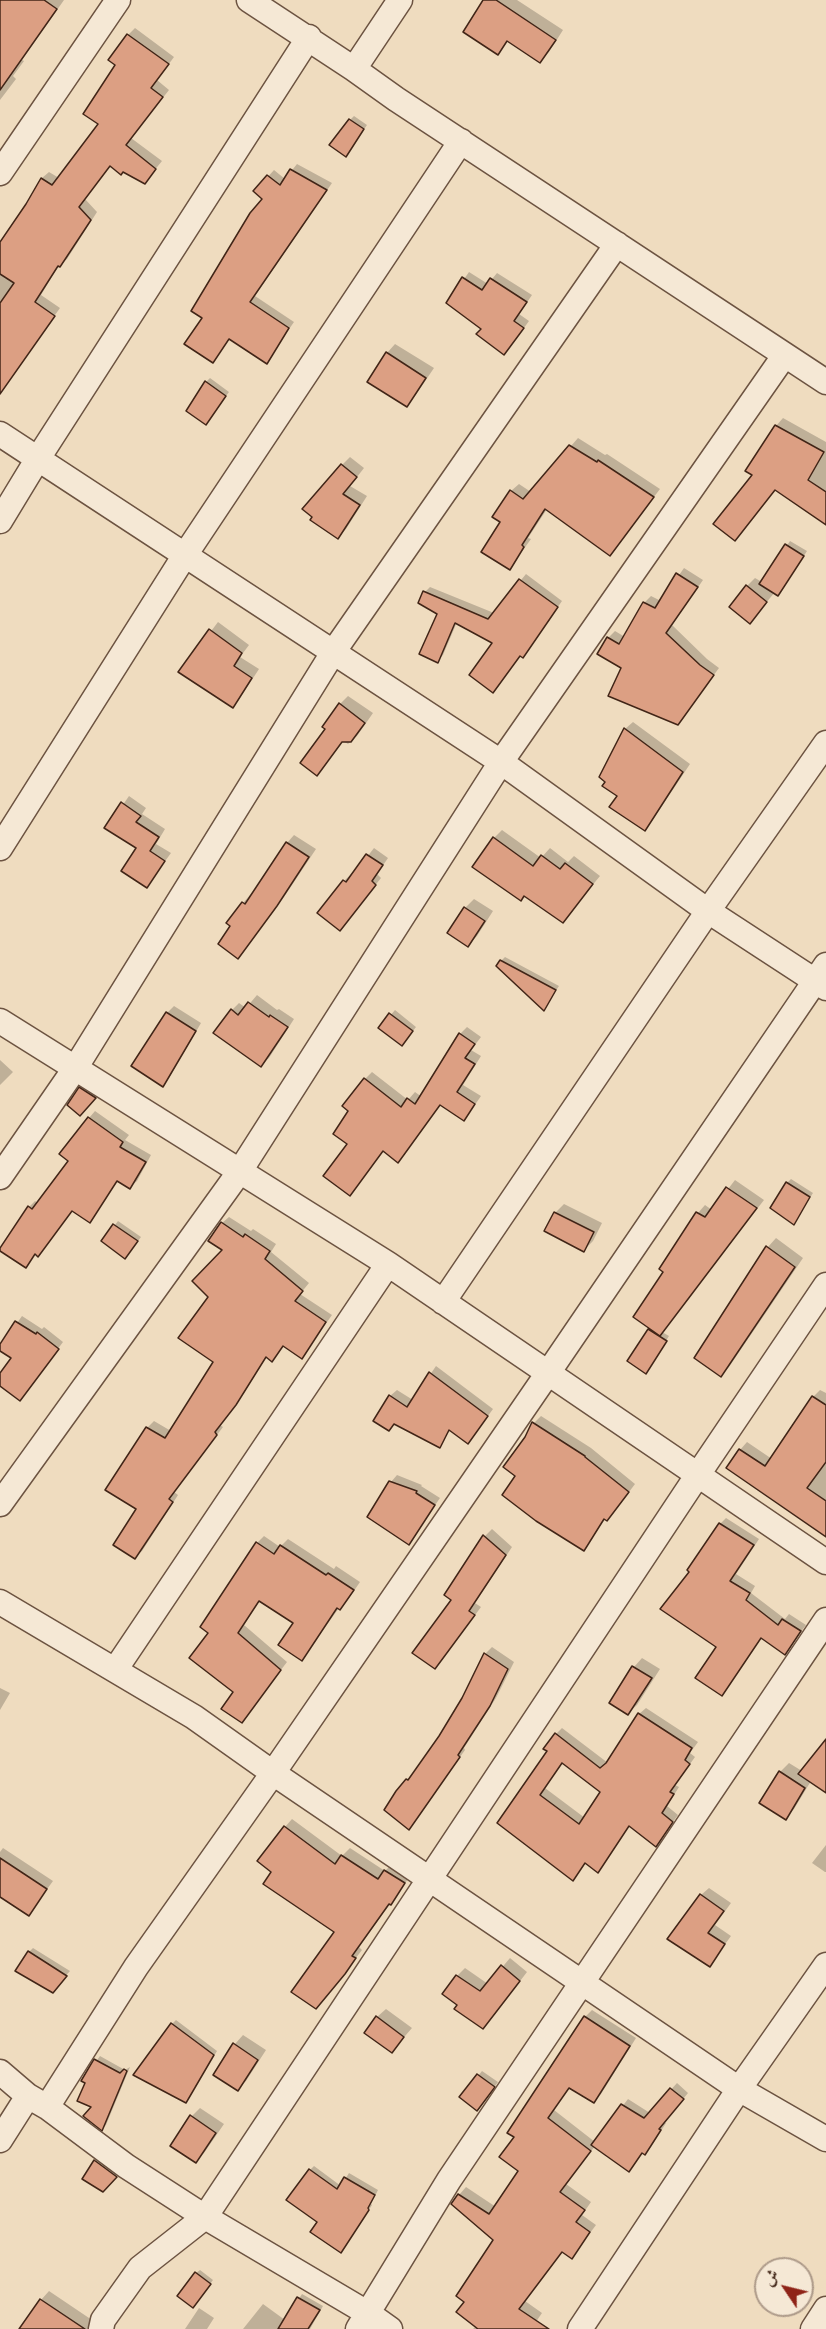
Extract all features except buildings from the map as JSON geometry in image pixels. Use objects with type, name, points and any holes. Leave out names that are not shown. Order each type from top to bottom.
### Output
[{"type":"street","points":[[0,173],[118,0]]},
{"type":"street","points":[[249,0],[309,37],[396,99],[826,382]]},
{"type":"street","points":[[354,69],[400,0]]},
{"type":"street","points":[[0,521],[309,37]]},
{"type":"street","points":[[0,848],[186,555],[461,141]]},
{"type":"street","points":[[0,1177],[76,1067],[334,651],[617,244]]},
{"type":"street","points":[[0,1504],[240,1171],[501,762],[784,356]]},
{"type":"street","points":[[0,434],[501,762],[708,911],[822,978],[273,1773],[136,1967],[37,2101],[0,2139]]},
{"type":"street","points":[[443,1302],[708,911],[826,743]]},
{"type":"street","points":[[0,1021],[388,1264],[826,1562]]},
{"type":"street","points":[[115,1670],[388,1264]]},
{"type":"street","points":[[101,2329],[103,2320],[140,2268],[205,2217],[826,1285]]},
{"type":"street","points":[[0,1602],[194,1717],[739,2089],[826,2139]]},
{"type":"street","points":[[363,2322],[449,2180],[826,1620]]},
{"type":"street","points":[[580,2329],[739,2089],[826,1965]]},
{"type":"street","points":[[0,2072],[126,2166],[363,2322],[390,2329]]},
{"type":"street","points":[[813,2329],[826,2309]]}]
